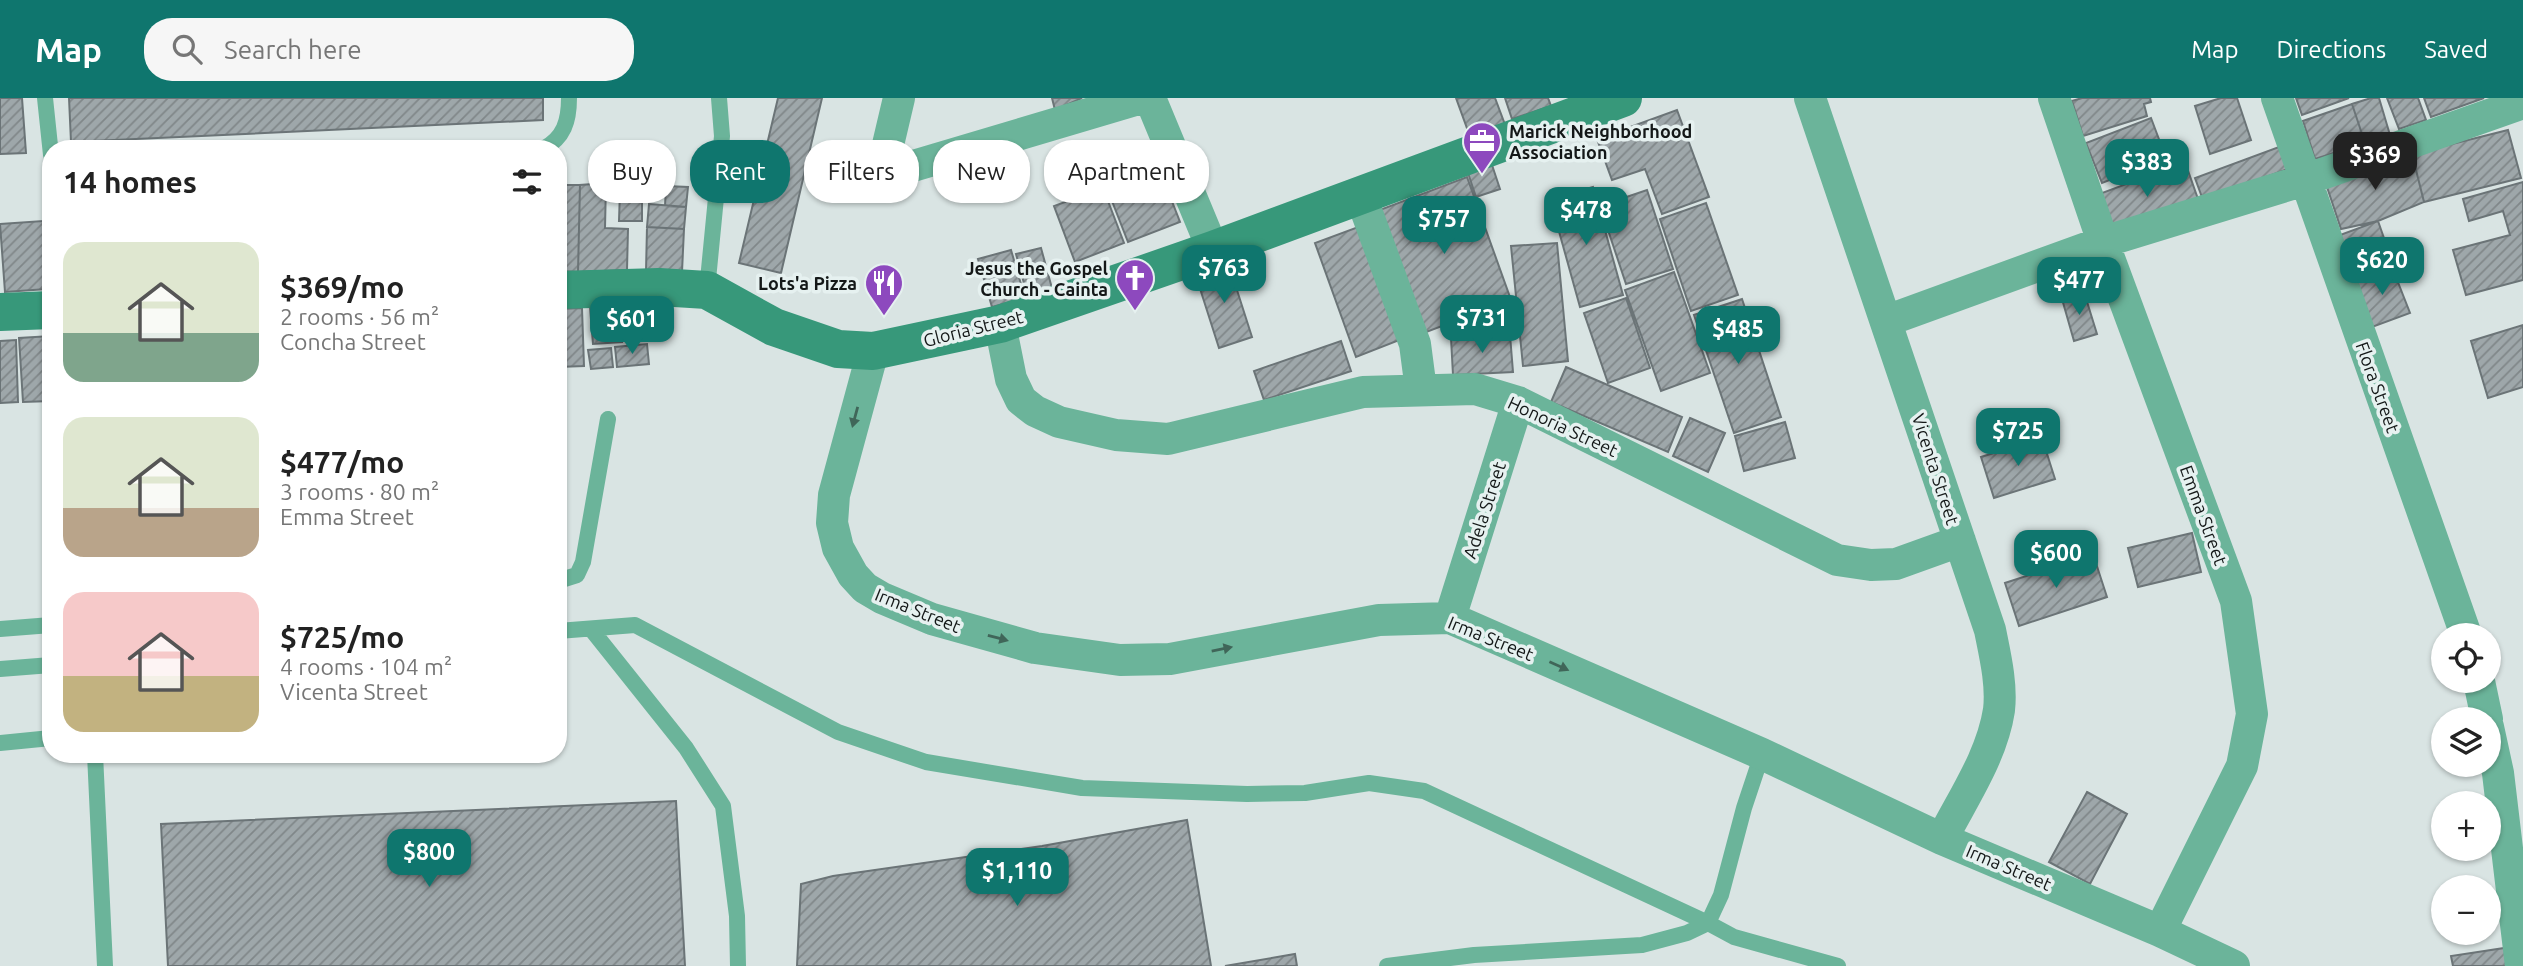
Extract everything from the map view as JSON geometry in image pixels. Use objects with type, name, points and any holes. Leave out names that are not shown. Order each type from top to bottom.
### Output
[{"type":"street","points":[[899,98],[887,149],[891,163],[903,169],[1142,98]]},
{"type":"street","points":[[1150,98],[1213,250]]},
{"type":"street","name":"Gloria Street","points":[[707,290],[774,327],[838,349],[873,351],[1000,324],[1213,250],[1623,98]]},
{"type":"street","name":"Vicenta Street","points":[[1810,98],[1990,629],[1998,674],[1999,709],[1990,746],[1942,839]]},
{"type":"street","name":"Emma Street","points":[[2054,98],[2103,242],[2236,601],[2252,715],[2242,766],[2160,931]]},
{"type":"street","name":"Flora Street","points":[[2277,98],[2462,623]]},
{"type":"street","points":[[1886,321],[2103,242],[2305,180],[2519,108]]},
{"type":"street","points":[[1360,194],[1415,344],[1421,390]]},
{"type":"street","points":[[567,290],[659,286],[707,290]]},
{"type":"street","points":[[0,312],[42,310]]},
{"type":"street","name":"Honoria Street","points":[[1000,324],[1011,379],[1021,400],[1035,411],[1059,422],[1116,435],[1168,439],[1363,392],[1475,389],[1518,402],[1837,560],[1871,565],[1896,564],[1960,541]]},
{"type":"street","name":"Irma Street","points":[[873,351],[834,495],[832,523],[838,548],[853,575],[865,588],[882,598],[932,619],[1035,648],[1120,660],[1170,659],[1379,620],[1450,618],[1762,754],[1942,839],[2160,931],[2234,966]]},
{"type":"street","name":"Adela Street","points":[[1450,618],[1518,402]]},
{"type":"street","points":[[2498,777],[2521,966]]},
{"type":"lane","points":[[45,98],[49,140]]},
{"type":"lane","points":[[556,140],[567,126],[569,98]]},
{"type":"lane","points":[[707,290],[722,136],[719,98]]},
{"type":"lane","points":[[567,578],[577,575],[583,562],[608,419]]},
{"type":"lane","points":[[567,630],[635,625],[838,732],[926,762],[1082,788],[1247,794],[1305,793],[1369,783],[1424,791],[1734,937],[1838,966]]},
{"type":"lane","points":[[0,629],[42,626]]},
{"type":"lane","points":[[591,629],[686,748],[723,806],[737,916],[738,966]]},
{"type":"lane","points":[[0,669],[42,666]]},
{"type":"lane","points":[[0,743],[42,739]]},
{"type":"lane","points":[[1387,966],[1642,945],[1687,933],[1708,923],[1721,895],[1744,808],[1762,754]]},
{"type":"lane","points":[[95,763],[105,966]]},
{"type":"building","points":[[0,98],[22,98],[26,153],[0,154]]},
{"type":"building","points":[[69,98],[543,98],[543,120],[71,140]]},
{"type":"building","points":[[778,98],[822,98],[812,140],[804,140],[804,175],[781,273],[739,263],[753,203],[790,203],[790,140],[768,140]]},
{"type":"building","points":[[1052,98],[1082,98],[1055,110]]},
{"type":"building","points":[[1456,98],[1495,98],[1507,130],[1472,142]]},
{"type":"building","points":[[1505,98],[1548,98],[1551,106],[1512,119]]},
{"type":"building","points":[[2082,98],[2150,98],[2151,102],[2144,104],[2147,116],[2083,136],[2072,101]]},
{"type":"building","points":[[2221,98],[2237,98],[2251,140],[2210,154],[2195,106]]},
{"type":"building","points":[[2296,98],[2349,98],[2302,115]]},
{"type":"building","points":[[2379,98],[2390,135],[2365,143],[2352,104]]},
{"type":"building","points":[[2387,98],[2418,98],[2426,120],[2399,129]]},
{"type":"building","points":[[2424,98],[2484,98],[2431,117]]},
{"type":"building","points":[[2352,104],[2365,143],[2315,159],[2303,121]]},
{"type":"building","points":[[1677,110],[1709,197],[1662,214],[1645,169],[1612,180],[1597,139]]},
{"type":"building","points":[[2151,118],[2166,158],[2102,183],[2086,143]]},
{"type":"building","points":[[2508,130],[2521,178],[2424,202],[2412,154]]},
{"type":"building","points":[[2279,147],[2288,169],[2203,200],[2195,178]]},
{"type":"building","points":[[2412,154],[2424,202],[2378,221],[2341,229],[2324,178]]},
{"type":"building","points":[[2185,162],[2199,202],[2108,235],[2094,196]]},
{"type":"building","points":[[1492,165],[1500,189],[1476,197],[1468,173]]},
{"type":"building","points":[[1467,177],[1511,300],[1421,334],[1377,211]]},
{"type":"building","points":[[2523,182],[2523,280],[2466,295],[2453,250],[2510,235],[2503,211],[2469,221],[2463,199]]},
{"type":"building","points":[[588,184],[588,203],[606,203],[605,228],[628,229],[627,270],[578,272],[580,185]]},
{"type":"building","points":[[567,185],[580,185],[578,272],[567,271]]},
{"type":"building","points":[[676,186],[688,187],[686,207],[665,206],[665,203],[676,203]]},
{"type":"building","points":[[1593,187],[1623,295],[1580,307],[1550,199]]},
{"type":"building","points":[[1647,190],[1673,269],[1626,284],[1600,206]]},
{"type":"building","points":[[620,203],[642,203],[642,221],[619,221]]},
{"type":"building","points":[[1062,203],[1109,203],[1124,243],[1075,262],[1054,206]]},
{"type":"building","points":[[1113,203],[1173,203],[1180,222],[1128,242]]},
{"type":"building","points":[[1706,203],[1738,295],[1691,311],[1660,219]]},
{"type":"building","points":[[649,204],[686,207],[684,229],[647,227]]},
{"type":"building","points":[[42,221],[42,289],[5,292],[0,224]]},
{"type":"building","points":[[2378,221],[2392,261],[2356,275],[2340,235]]},
{"type":"building","points":[[1361,226],[1402,339],[1356,357],[1315,243]]},
{"type":"building","points":[[647,227],[684,229],[682,272],[646,271]]},
{"type":"building","points":[[1557,243],[1568,361],[1523,366],[1511,246]]},
{"type":"building","points":[[1041,248],[1053,292],[1028,298],[1016,254]]},
{"type":"building","points":[[1011,250],[1025,298],[992,307],[978,259]]},
{"type":"building","points":[[1228,262],[1252,337],[1219,348],[1195,273]]},
{"type":"building","points":[[2392,267],[2410,313],[2372,327],[2355,281]]},
{"type":"building","points":[[1674,272],[1710,373],[1661,391],[1625,290]]},
{"type":"building","points":[[2084,292],[2097,334],[2074,341],[2062,299]]},
{"type":"building","points":[[1626,298],[1650,368],[1608,383],[1584,313]]},
{"type":"building","points":[[1742,299],[1781,417],[1734,433],[1694,315]]},
{"type":"building","points":[[619,305],[622,342],[593,344],[590,307]]},
{"type":"building","points":[[582,308],[584,366],[567,367],[567,309]]},
{"type":"building","points":[[2523,325],[2523,387],[2488,398],[2471,341]]},
{"type":"building","points":[[1510,335],[1513,372],[1453,375],[1451,338]]},
{"type":"building","points":[[42,337],[42,401],[23,402],[19,338]]},
{"type":"building","points":[[16,340],[18,402],[0,403],[0,341]]},
{"type":"building","points":[[1341,341],[1351,371],[1264,400],[1254,371]]},
{"type":"building","points":[[647,344],[649,364],[617,367],[615,347]]},
{"type":"building","points":[[611,348],[613,367],[591,369],[588,350]]},
{"type":"building","points":[[1566,367],[1682,417],[1668,452],[1551,402]]},
{"type":"building","points":[[1690,418],[1725,433],[1708,472],[1673,456]]},
{"type":"building","points":[[1785,422],[1795,458],[1744,471],[1735,436]]},
{"type":"building","points":[[2042,438],[2055,479],[1994,498],[1981,457]]},
{"type":"building","points":[[2192,533],[2201,572],[2138,587],[2128,548]]},
{"type":"building","points":[[2093,554],[2107,597],[2019,626],[2005,583]]},
{"type":"building","points":[[2087,792],[2127,814],[2090,884],[2049,862]]},
{"type":"building","points":[[676,801],[685,966],[168,966],[161,824]]},
{"type":"building","points":[[1187,820],[1211,966],[797,966],[801,884],[833,876],[1042,846]]},
{"type":"building","points":[[2511,947],[2514,966],[2453,966],[2451,956]]},
{"type":"building","points":[[1295,954],[1297,966],[1225,966]]},
{"type":"place","name":"Marick Neighborhood Association","points":[[1482,175]]},
{"type":"place","name":"Jesus the Gospel Church - Cainta","points":[[1135,312]]},
{"type":"place","name":"Lots'a Pizza","points":[[884,317]]}]
